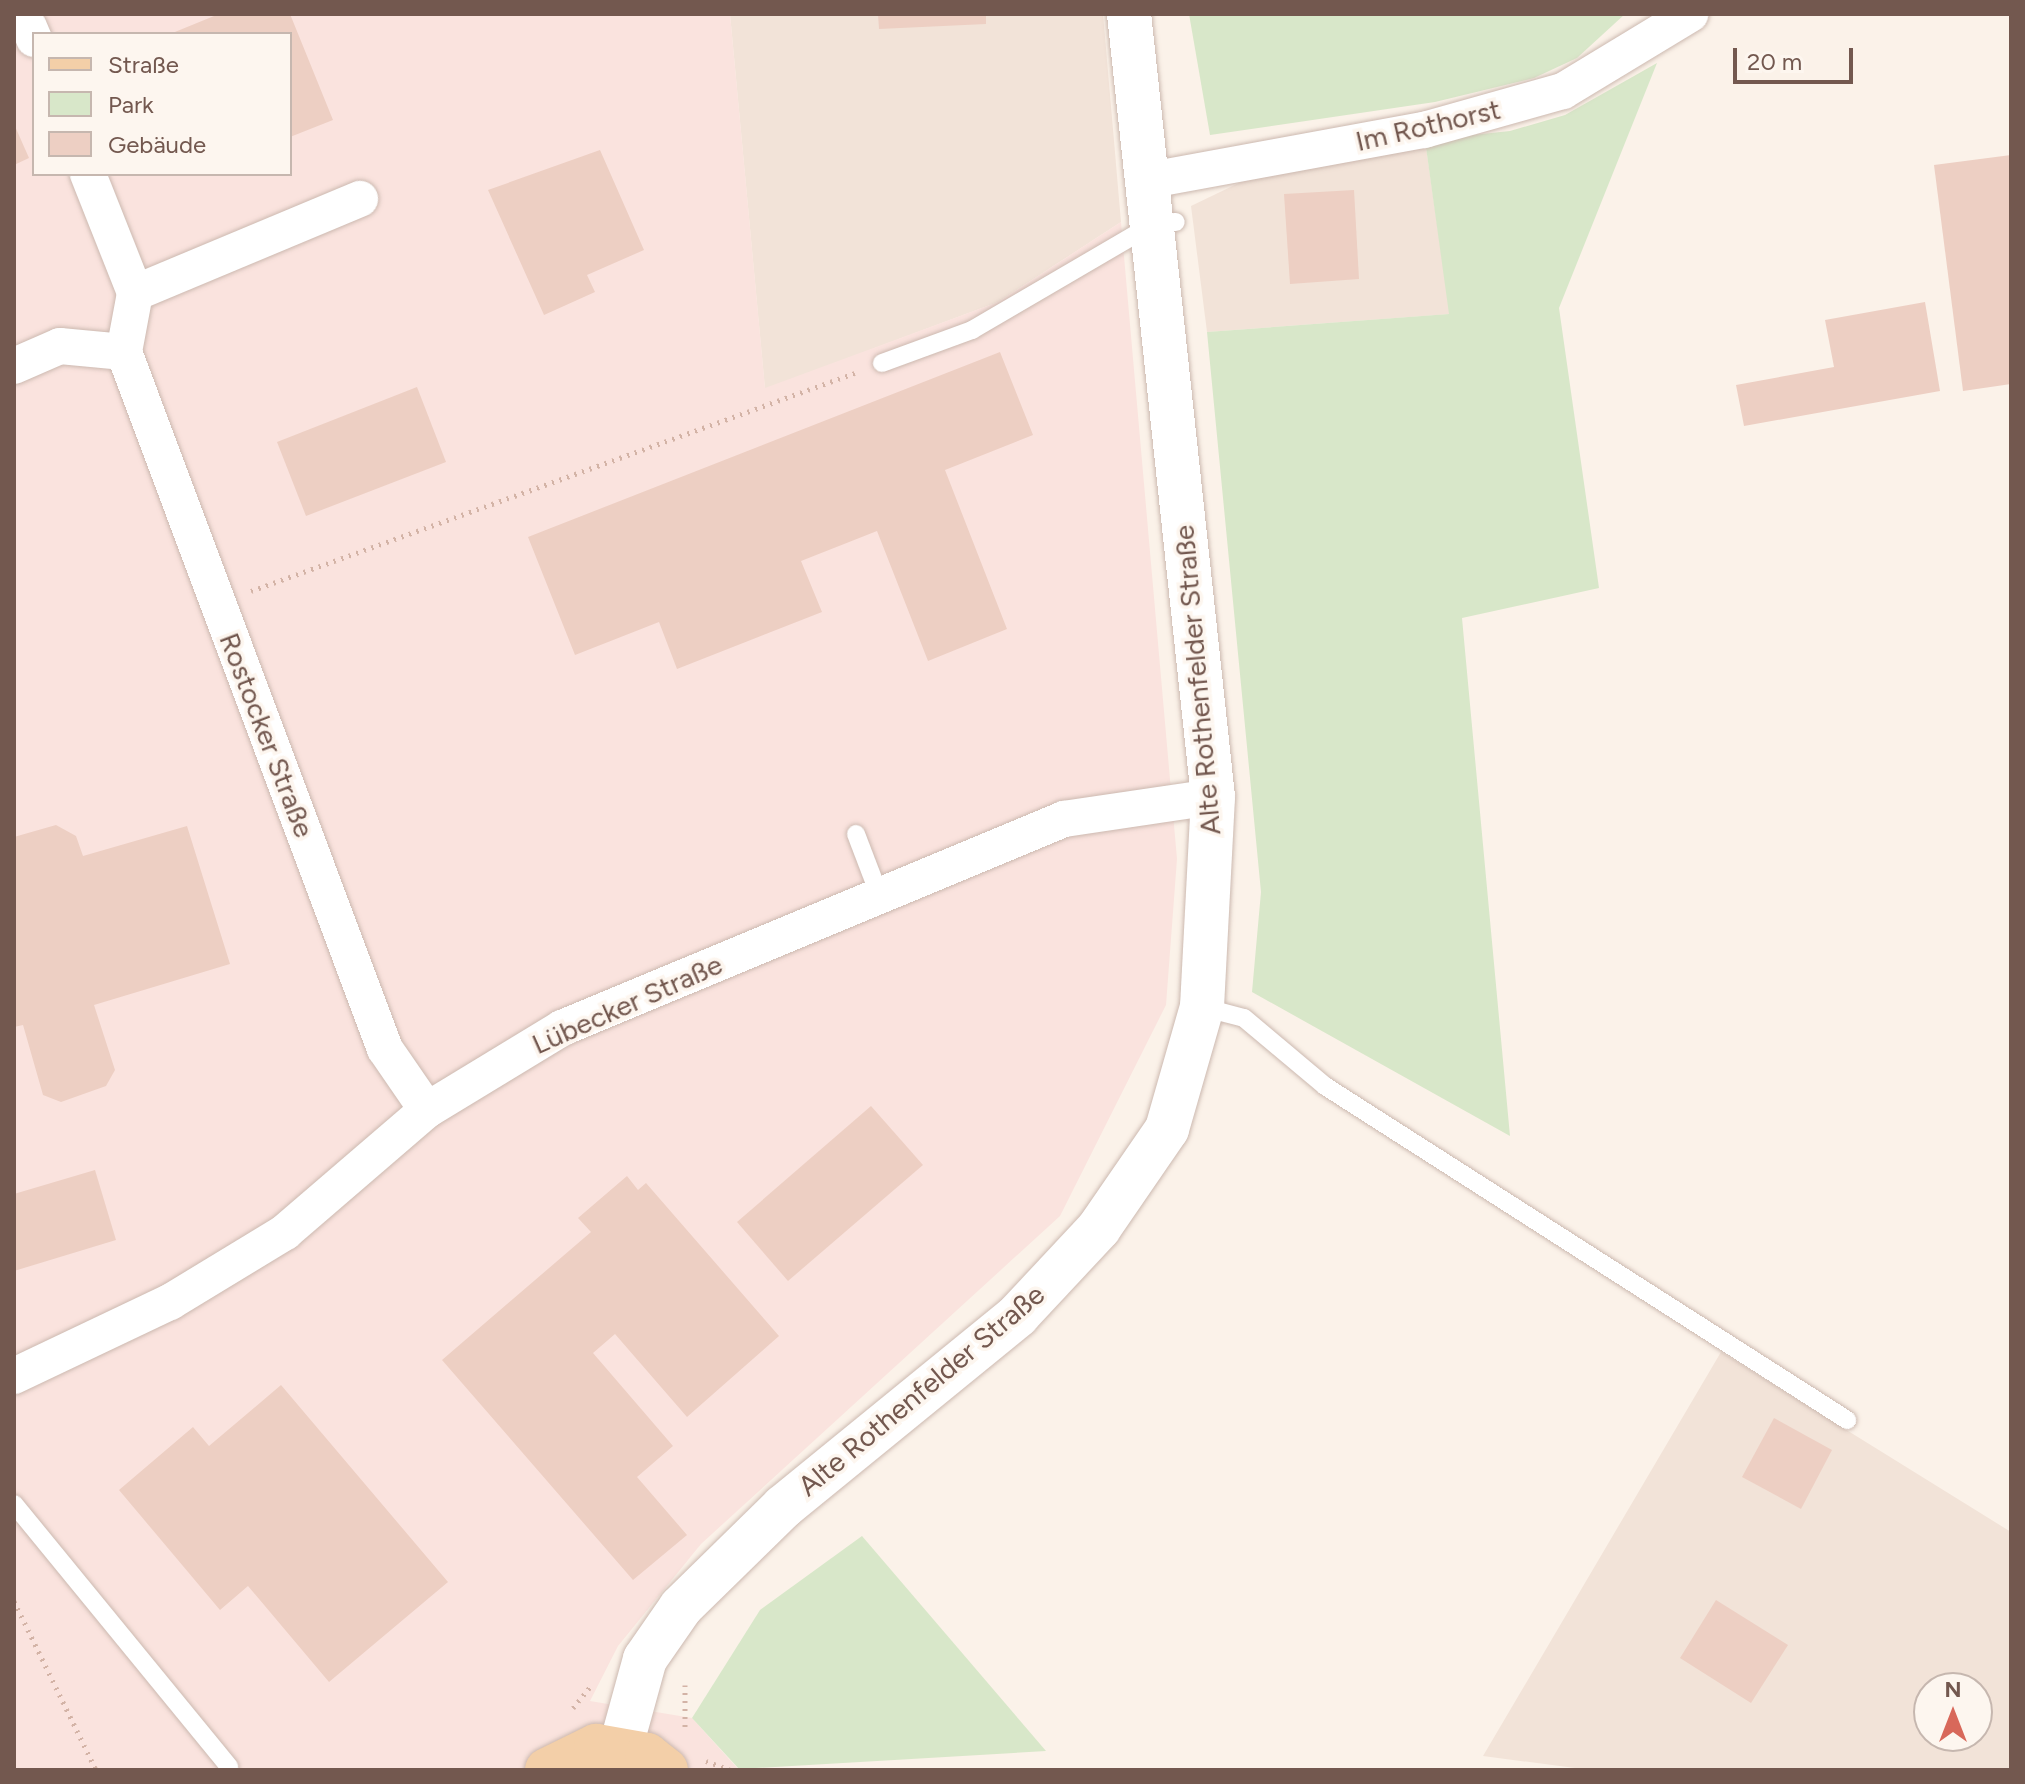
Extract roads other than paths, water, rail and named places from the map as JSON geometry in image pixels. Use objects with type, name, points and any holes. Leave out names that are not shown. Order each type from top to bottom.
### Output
[{"type":"main road","points":[[547,1770],[572,1752],[621,1746],[666,1770]]},
{"type":"street","name":"Alte Rothenfelder Straße","points":[[621,1746],[645,1659],[681,1607],[783,1507],[1018,1315],[1099,1228],[1167,1129],[1202,1007],[1213,797],[1163,224],[1145,181],[1129,14]]},
{"type":"street","name":"Im Rothorst","points":[[1145,181],[1424,130],[1563,91],[1690,14]]},
{"type":"street","points":[[14,366],[60,346],[124,352],[135,293],[89,176]]},
{"type":"street","points":[[135,293],[360,199]]},
{"type":"street","name":"Rostocker Straße","points":[[124,352],[385,1049],[427,1110]]},
{"type":"street","name":"Lübecker Straße","points":[[14,1376],[170,1302],[285,1232],[427,1110],[562,1028],[1064,819],[1213,797]]},
{"type":"lane","points":[[882,363],[972,330],[1163,224]]},
{"type":"lane","points":[[856,834],[880,897]]},
{"type":"lane","points":[[1202,1007],[1244,1018],[1325,1086],[1847,1420]]},
{"type":"lane","points":[[14,1504],[229,1767]]}]
